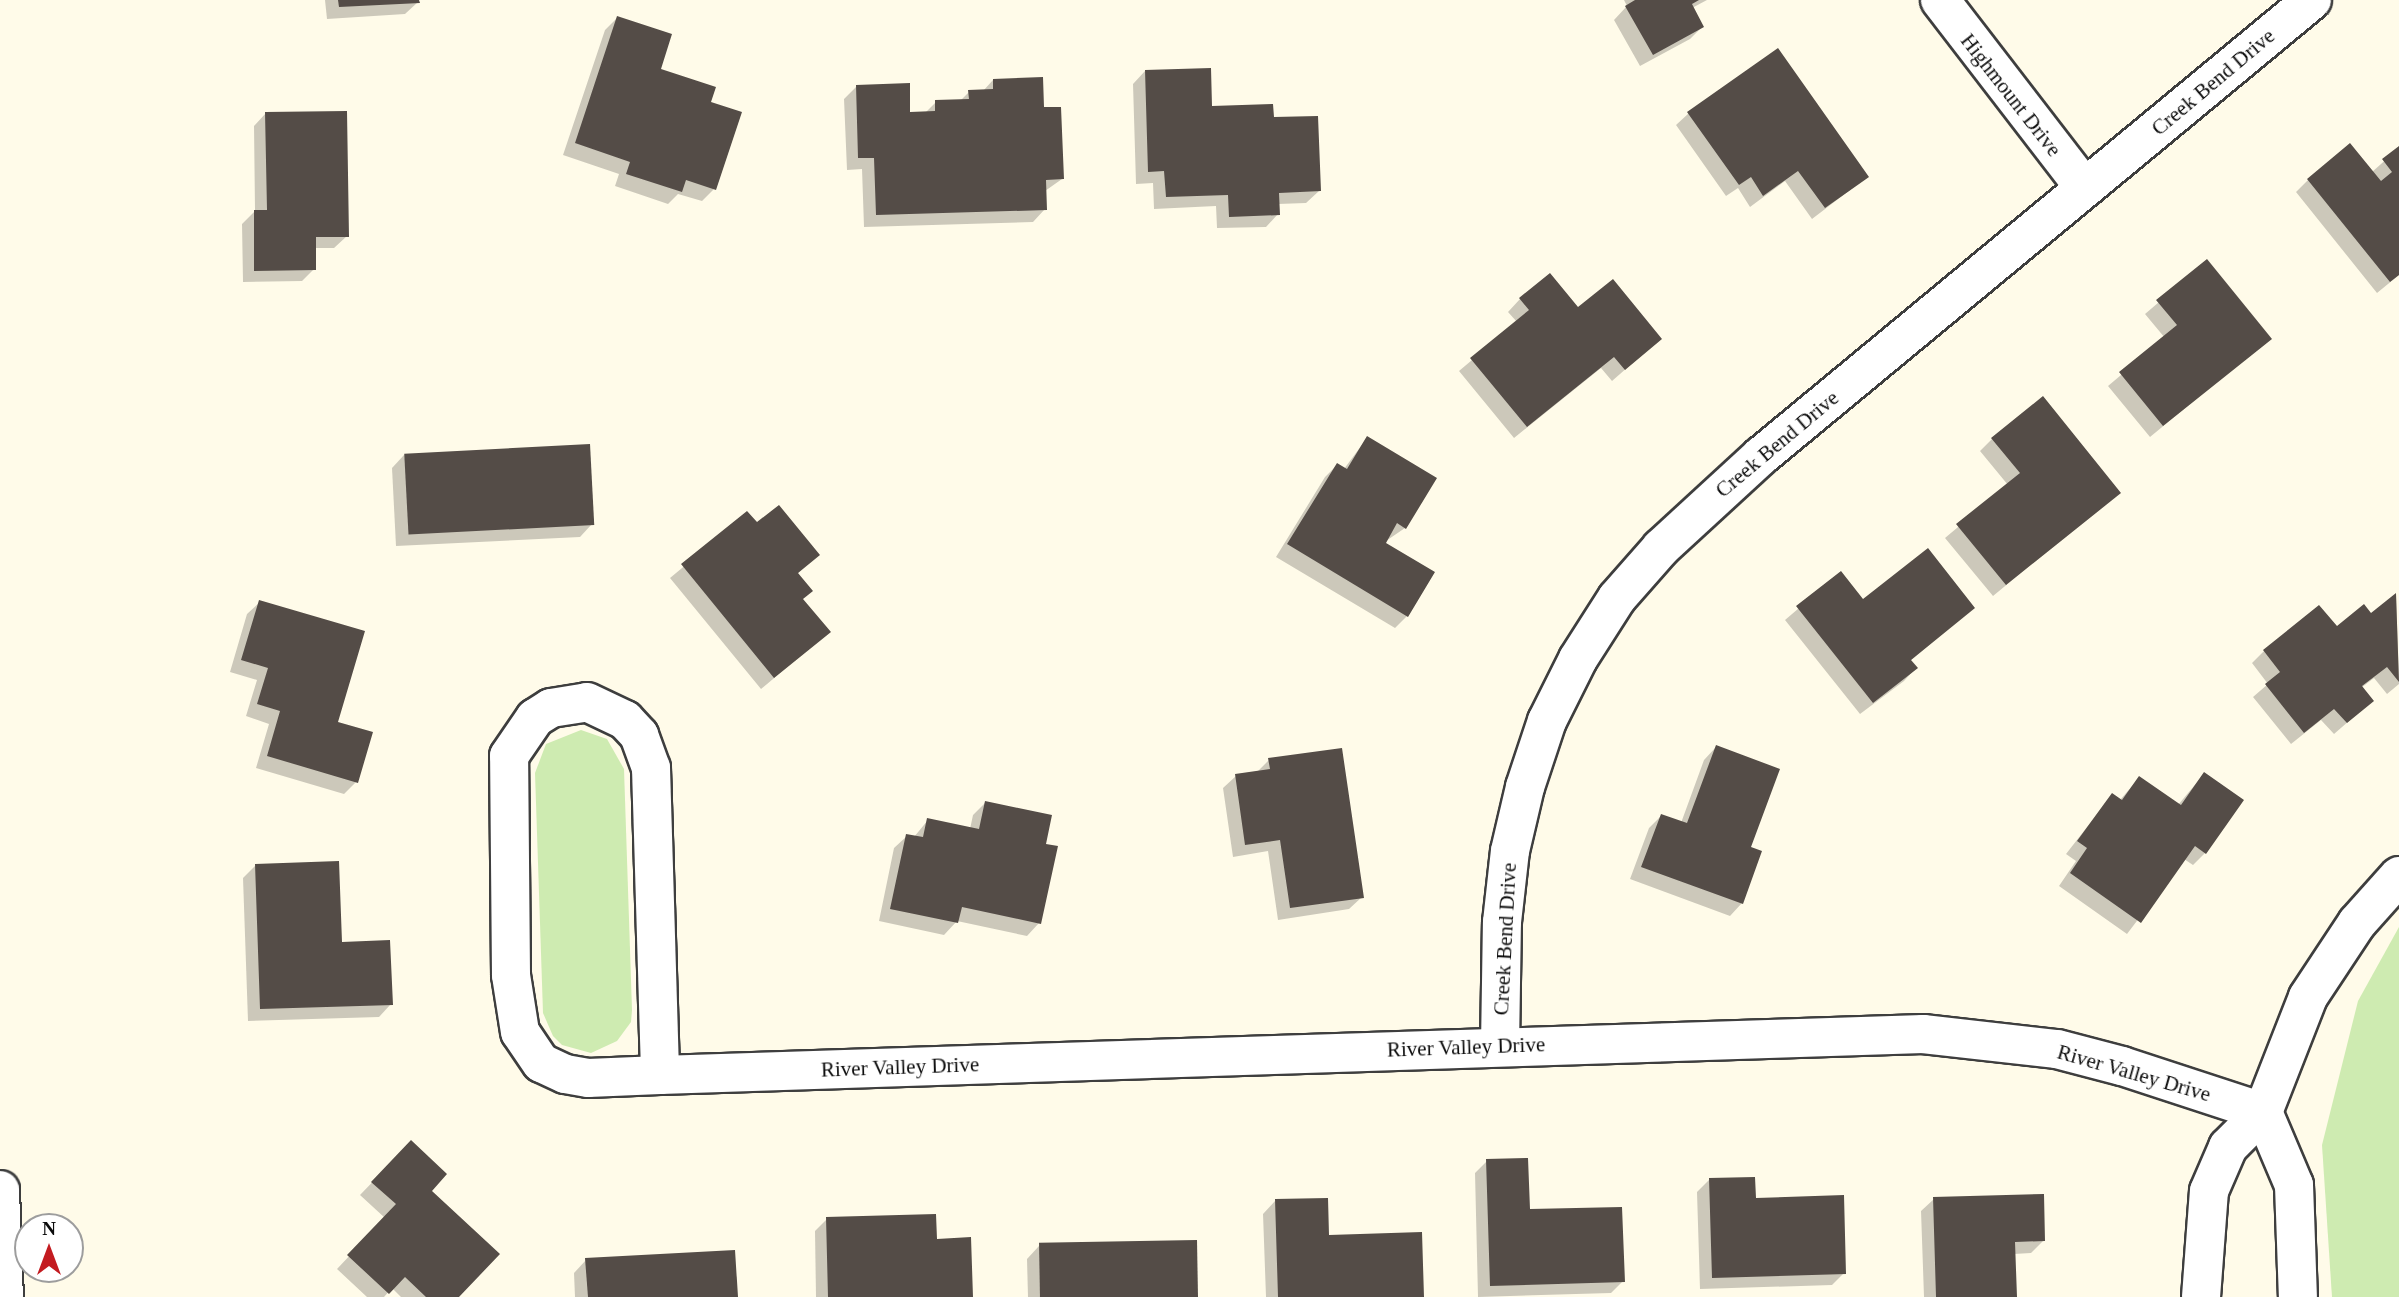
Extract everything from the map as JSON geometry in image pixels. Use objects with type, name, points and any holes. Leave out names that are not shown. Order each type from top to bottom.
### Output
[{"type":"street","name":"Highmount Drive","points":[[1940,0],[2085,188]]},
{"type":"street","name":"Creek Bend Drive","points":[[1500,1046],[1502,922],[1510,851],[1525,787],[1547,721],[1578,659],[1617,598],[1661,548],[1720,492],[2312,0]]},
{"type":"street","name":"River Valley Drive","points":[[660,1075],[651,768],[647,752],[632,727],[606,709],[587,702],[551,708],[524,730],[509,756],[512,975],[520,1032],[541,1063],[565,1074],[588,1078],[1848,1034],[1995,1040],[2122,1066],[2263,1112]]},
{"type":"street","points":[[2201,1297],[2209,1191],[2228,1147],[2263,1112],[2308,997],[2357,923],[2399,876]]},
{"type":"street","points":[[2263,1112],[2294,1185],[2298,1297]]},
{"type":"street","points":[[0,1190],[4,1297]]},
{"type":"green space","points":[[581,730],[607,739],[624,769],[632,1010],[631,1022],[617,1041],[591,1053],[562,1045],[553,1036],[543,1013],[535,773],[546,744]]},
{"type":"green space","points":[[2399,927],[2399,1297],[2332,1297],[2322,1145],[2358,1001]]},
{"type":"building","points":[[338,0],[419,0],[420,3],[339,7]]},
{"type":"building","points":[[1635,0],[1699,0],[1692,4],[1704,27],[1653,55],[1625,6]]},
{"type":"building","points":[[617,16],[672,34],[661,69],[716,87],[711,102],[742,112],[716,190],[686,180],[682,192],[626,174],[630,162],[575,143]]},
{"type":"building","points":[[1778,48],[1869,177],[1825,208],[1798,171],[1763,196],[1751,177],[1739,185],[1687,112]]},
{"type":"building","points":[[1211,68],[1212,106],[1273,104],[1274,117],[1318,116],[1321,191],[1279,193],[1280,215],[1229,217],[1228,195],[1166,197],[1164,171],[1148,172],[1145,70]]},
{"type":"building","points":[[1043,77],[1044,107],[1061,107],[1064,179],[1046,180],[1047,210],[876,215],[874,158],[858,158],[856,85],[910,83],[910,112],[935,111],[935,100],[969,99],[968,90],[993,89],[993,79]]},
{"type":"building","points":[[347,111],[349,237],[316,237],[316,270],[254,271],[254,210],[267,210],[265,112]]},
{"type":"building","points":[[2350,143],[2381,181],[2392,172],[2382,159],[2399,146],[2399,275],[2390,282],[2307,179]]},
{"type":"building","points":[[2207,259],[2272,339],[2163,426],[2119,372],[2177,325],[2156,300]]},
{"type":"building","points":[[1550,273],[1578,307],[1613,279],[1662,339],[1625,370],[1614,357],[1527,427],[1470,358],[1529,310],[1519,298]]},
{"type":"building","points":[[2043,396],[2121,493],[2006,585],[1956,524],[2020,473],[1991,438]]},
{"type":"building","points":[[1367,436],[1437,478],[1406,529],[1397,523],[1386,543],[1435,572],[1408,617],[1287,544],[1337,463],[1347,469]]},
{"type":"building","points":[[590,444],[594,525],[408,535],[404,454]]},
{"type":"building","points":[[779,505],[820,555],[798,573],[813,591],[803,599],[831,632],[774,678],[681,564],[747,511],[757,522]]},
{"type":"building","points":[[1928,548],[1975,608],[1911,660],[1918,668],[1873,703],[1796,606],[1841,571],[1863,599]]},
{"type":"building","points":[[2396,593],[2399,682],[2387,667],[2362,686],[2374,701],[2347,723],[2334,709],[2304,733],[2265,684],[2280,672],[2263,650],[2319,605],[2337,626],[2364,604],[2371,613]]},
{"type":"building","points":[[259,600],[365,631],[338,722],[373,732],[358,783],[267,756],[280,711],[257,704],[268,668],[241,660]]},
{"type":"building","points":[[1716,745],[1780,769],[1751,847],[1762,851],[1743,904],[1641,867],[1661,814],[1687,823]]},
{"type":"building","points":[[1342,748],[1364,898],[1290,908],[1280,840],[1245,845],[1235,774],[1270,769],[1268,758]]},
{"type":"building","points":[[2204,772],[2244,800],[2206,854],[2195,846],[2141,923],[2070,873],[2087,848],[2077,841],[2112,793],[2122,800],[2139,776],[2181,805]]},
{"type":"building","points":[[985,801],[1052,815],[1046,844],[1058,846],[1041,924],[962,907],[958,923],[890,909],[906,834],[923,837],[927,818],[979,829]]},
{"type":"building","points":[[339,861],[342,942],[390,940],[393,1005],[260,1009],[255,864]]},
{"type":"building","points":[[411,1140],[447,1174],[432,1191],[500,1254],[459,1297],[426,1297],[405,1277],[389,1294],[347,1255],[396,1204],[371,1182]]},
{"type":"building","points":[[1528,1158],[1530,1209],[1622,1207],[1625,1282],[1490,1286],[1486,1159]]},
{"type":"building","points":[[1755,1177],[1756,1198],[1844,1195],[1846,1274],[1712,1278],[1709,1178]]},
{"type":"building","points":[[2044,1194],[2045,1241],[2015,1242],[2017,1297],[1936,1297],[1933,1197]]},
{"type":"building","points":[[1328,1198],[1329,1235],[1422,1232],[1424,1297],[1278,1297],[1275,1199]]},
{"type":"building","points":[[936,1214],[937,1239],[971,1237],[973,1297],[828,1297],[826,1217]]},
{"type":"building","points":[[1197,1240],[1198,1297],[1040,1297],[1039,1243]]},
{"type":"building","points":[[735,1250],[738,1297],[588,1297],[585,1258]]}]
